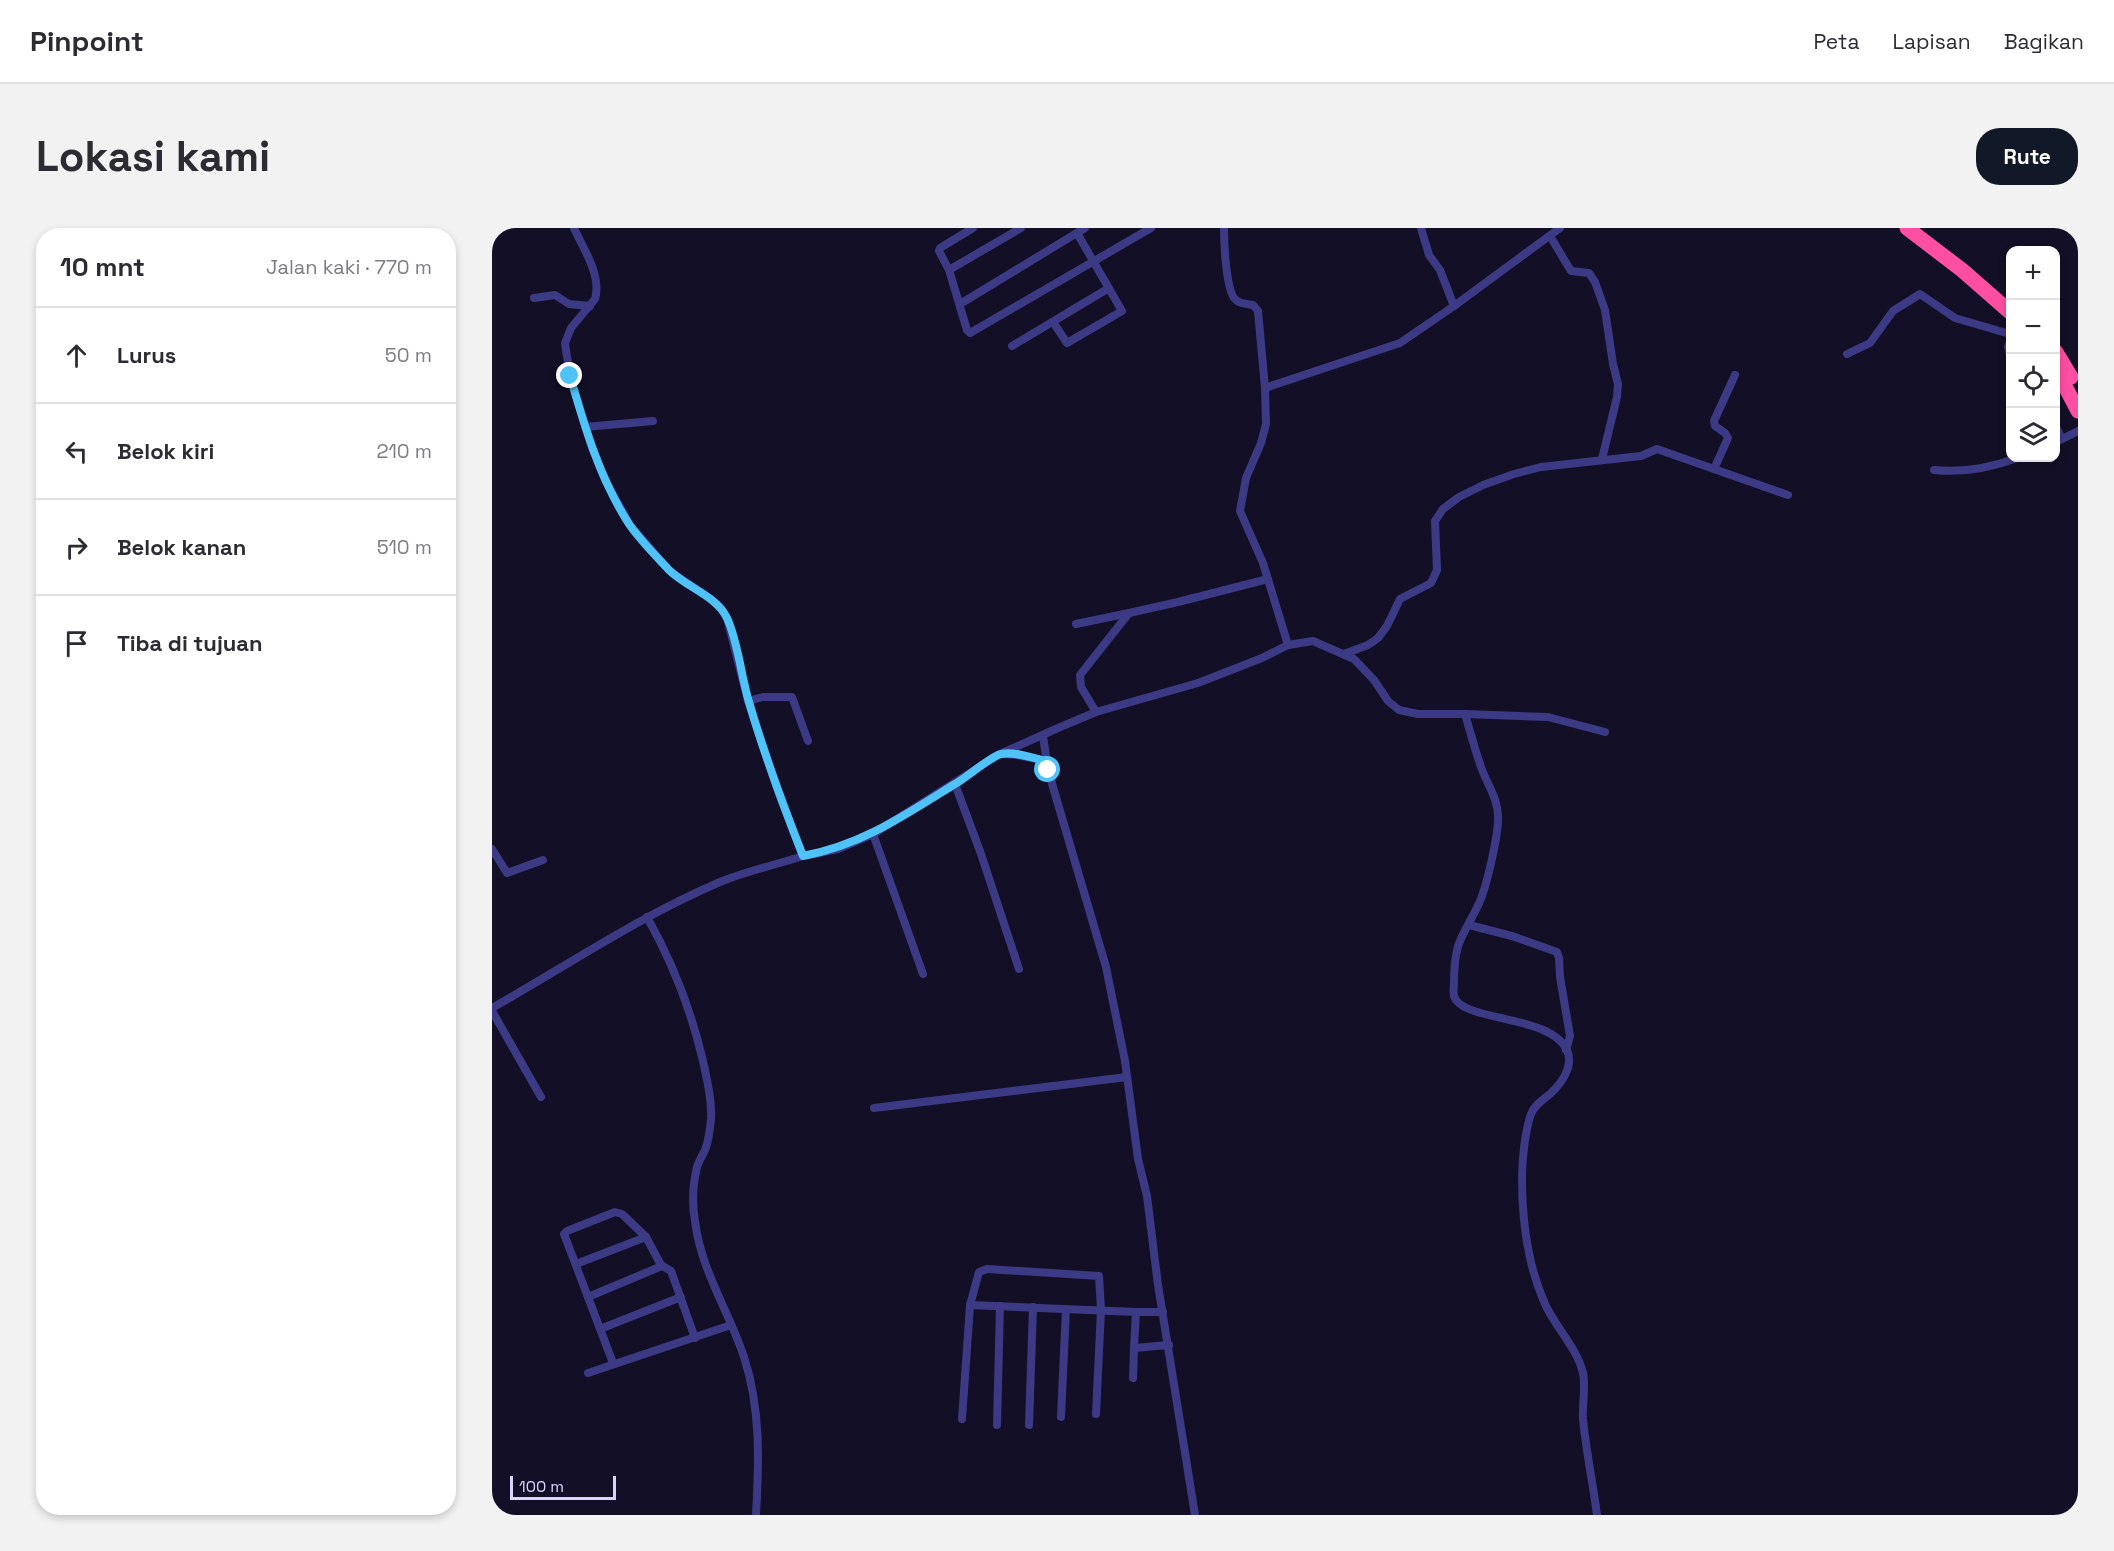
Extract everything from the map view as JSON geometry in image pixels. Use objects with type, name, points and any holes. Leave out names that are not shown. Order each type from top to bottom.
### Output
[{"type":"highway","points":[[1907,228],[1962,270],[2006,308]]},
{"type":"highway","points":[[1918,228],[2006,296]]},
{"type":"highway","points":[[2056,354],[2078,390]]},
{"type":"highway","points":[[2066,367],[2078,411]]},
{"type":"street","points":[[574,228],[595,279],[597,292],[590,306],[571,328],[565,343],[570,376],[585,427],[605,480],[630,525],[670,571],[711,599],[727,618],[748,701],[779,794],[803,856]]},
{"type":"street","points":[[973,228],[939,249],[949,270],[967,330],[972,333],[1151,228]]},
{"type":"street","points":[[949,270],[1021,228]]},
{"type":"street","points":[[1053,322],[1065,343],[1069,343],[1121,313],[1122,309],[1077,233],[1064,228]]},
{"type":"street","points":[[1224,228],[1231,292],[1236,300],[1253,305],[1258,311],[1267,406],[1266,424],[1261,443],[1246,478],[1240,511],[1268,579],[1288,645]]},
{"type":"street","points":[[1421,228],[1429,255],[1440,270],[1454,306]]},
{"type":"street","points":[[1265,388],[1388,348],[1413,335],[1560,228]]},
{"type":"street","points":[[960,304],[1077,233]]},
{"type":"street","points":[[1550,236],[1571,271],[1585,272],[1592,276],[1605,310],[1618,391],[1602,453]]},
{"type":"street","points":[[1012,346],[1109,288]]},
{"type":"street","points":[[1847,354],[1870,343],[1893,311],[1920,294],[1955,318],[2006,333]]},
{"type":"street","points":[[534,298],[555,296],[569,304],[590,306]]},
{"type":"street","points":[[1714,469],[1728,438],[1727,434],[1715,426],[1714,421],[1735,375]]},
{"type":"street","points":[[585,427],[653,420]]},
{"type":"street","points":[[2060,440],[2078,431]]},
{"type":"street","points":[[1344,654],[1368,645],[1378,638],[1387,626],[1400,599],[1431,583],[1437,570],[1435,521],[1443,509],[1459,497],[1483,485],[1514,474],[1602,453],[1641,456],[1657,449],[1788,495]]},
{"type":"street","points":[[1935,470],[1978,469],[2006,461]]},
{"type":"street","points":[[1076,624],[1178,602],[1268,579]]},
{"type":"street","points":[[1096,712],[1081,687],[1080,675],[1129,613]]},
{"type":"street","points":[[541,1097],[492,1010],[663,908],[739,874],[838,849],[873,834],[1000,754],[1096,712],[1198,683],[1262,658],[1288,645],[1313,641],[1354,659],[1374,680],[1388,701],[1399,710],[1418,714],[1548,717],[1605,732]]},
{"type":"street","points":[[748,701],[763,697],[792,697],[808,741]]},
{"type":"street","points":[[1465,714],[1481,767],[1495,799],[1498,819],[1484,892],[1458,946],[1454,997],[1460,1005],[1475,1012],[1540,1028],[1559,1040],[1566,1050],[1570,1063],[1568,1070],[1551,1093],[1531,1112],[1522,1176],[1524,1211],[1535,1276],[1542,1295],[1559,1329],[1577,1357],[1583,1373],[1583,1417],[1597,1515]]},
{"type":"street","points":[[1043,736],[1046,761],[1106,967],[1127,1077],[1138,1159],[1147,1196],[1195,1515]]},
{"type":"street","points":[[1000,754],[1046,761]]},
{"type":"street","points":[[955,784],[1019,969]]},
{"type":"street","points":[[873,834],[923,974]]},
{"type":"street","points":[[492,849],[507,873],[543,860]]},
{"type":"street","points":[[647,917],[665,948],[677,976],[708,1081],[711,1112],[709,1135],[698,1166],[694,1221],[705,1267],[744,1355],[755,1396],[758,1476],[756,1515]]},
{"type":"street","points":[[1469,925],[1512,936],[1557,952],[1560,958],[1560,977],[1570,1036],[1566,1050]]},
{"type":"street","points":[[874,1108],[1127,1077]]},
{"type":"street","points":[[613,1363],[564,1236],[565,1232],[615,1212],[622,1214],[646,1237],[662,1266],[671,1271],[695,1338]]},
{"type":"street","points":[[576,1264],[646,1237]]},
{"type":"street","points":[[588,1297],[662,1266]]},
{"type":"street","points":[[962,1419],[970,1305],[979,1272],[987,1269],[1098,1275],[1101,1310],[1096,1414]]},
{"type":"street","points":[[600,1329],[681,1297]]},
{"type":"street","points":[[970,1305],[1164,1312]]},
{"type":"street","points":[[997,1425],[1000,1306]]},
{"type":"street","points":[[1029,1425],[1033,1307]]},
{"type":"street","points":[[1061,1418],[1066,1309]]},
{"type":"street","points":[[1133,1378],[1136,1312]]},
{"type":"street","points":[[588,1373],[731,1325]]},
{"type":"street","points":[[1134,1348],[1169,1345]]},
{"type":"route","points":[[570,376],[591,445],[605,480],[630,525],[670,571],[711,599],[727,618],[748,701],[779,794],[803,856],[838,849],[873,834],[1000,754],[1046,761],[1048,770]]}]
